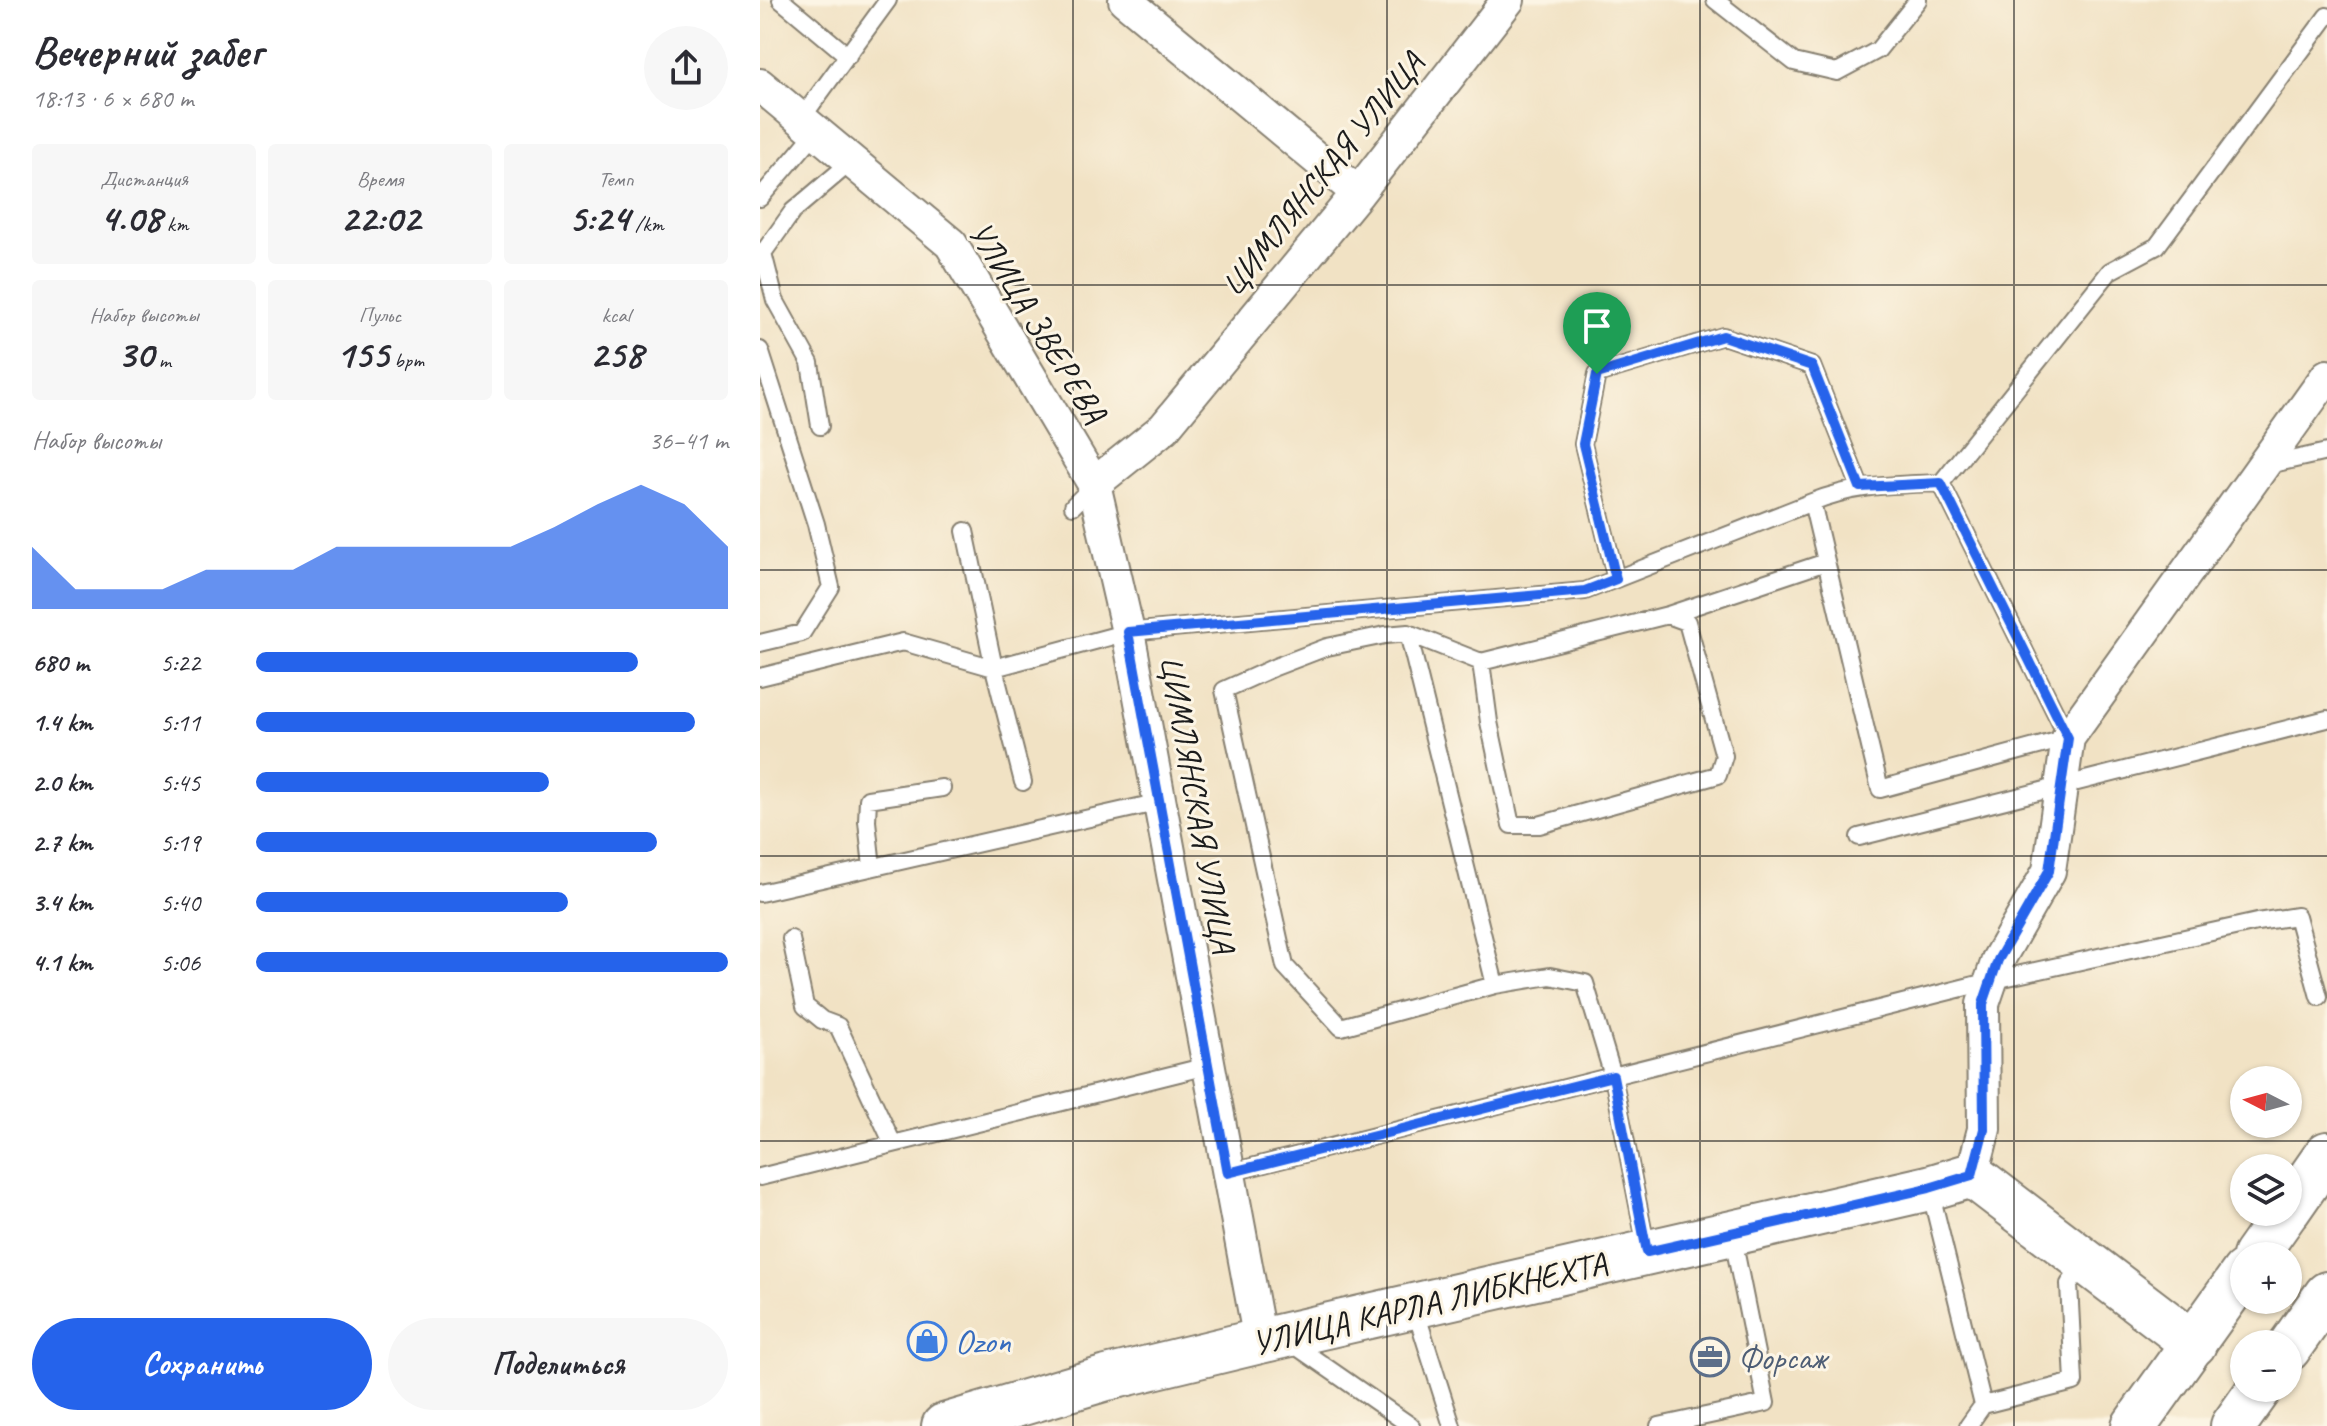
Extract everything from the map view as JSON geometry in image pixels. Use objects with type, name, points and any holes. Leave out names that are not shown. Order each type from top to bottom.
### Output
[{"type":"street","points":[[1125,0],[1358,193]]},
{"type":"street","name":"ЦИМЛЯНСКАЯ УЛИЦА","points":[[1271,1339],[1228,1173],[1128,632],[1083,495],[1164,428],[1358,193],[1508,0]]},
{"type":"street","name":"УЛИЦА ЗВЕРЕВА","points":[[760,85],[951,244],[1083,495]]},
{"type":"street","points":[[2194,1344],[1972,1175],[1984,1129],[1983,1004],[1998,960],[2049,871],[2068,738],[2327,376]]},
{"type":"street","points":[[2302,1190],[2327,1154]]},
{"type":"street","name":"УЛИЦА КАРЛА ЛИБКНЕХТА","points":[[944,1426],[1006,1417],[1107,1378],[1929,1188],[1972,1175]]},
{"type":"street","points":[[2134,1426],[2230,1292]]},
{"type":"street","points":[[2301,1330],[2327,1294]]},
{"type":"street","points":[[2233,1426],[2250,1402]]},
{"type":"lane","points":[[781,0],[848,56]]},
{"type":"lane","points":[[760,198],[809,125],[848,56],[888,0]]},
{"type":"lane","points":[[1715,0],[1794,62],[1837,72],[1878,50],[1918,0]]},
{"type":"lane","points":[[760,677],[903,642],[994,668],[1128,632],[1585,591],[1812,502],[1860,487],[1941,483],[2110,271],[2157,246],[2327,16]]},
{"type":"lane","points":[[820,426],[810,363],[775,300],[763,253],[793,211],[852,161]]},
{"type":"lane","points":[[1616,579],[1583,444],[1597,374],[1723,336],[1812,366],[1860,487]]},
{"type":"lane","points":[[760,350],[812,510],[831,587],[802,633],[760,643]]},
{"type":"lane","points":[[2262,466],[2327,452]]},
{"type":"lane","points":[[1812,502],[1880,789],[2068,738],[1941,483]]},
{"type":"lane","points":[[965,531],[994,668],[1023,782]]},
{"type":"lane","points":[[1647,1252],[1613,1076],[1585,983],[1550,976],[1495,985],[1341,1027],[1285,966],[1224,690],[1327,647],[1408,633],[1481,662],[1668,615],[1826,562]]},
{"type":"lane","points":[[1481,662],[1489,722],[1511,825],[1539,825],[1718,775],[1724,756],[1687,622],[1668,615]]},
{"type":"lane","points":[[1408,633],[1495,985]]},
{"type":"lane","points":[[1859,837],[2327,719]]},
{"type":"lane","points":[[872,867],[868,799],[942,788]]},
{"type":"lane","points":[[760,893],[1160,802]]},
{"type":"lane","points":[[1228,1173],[1990,981],[2257,922],[2297,916],[2319,997]]},
{"type":"lane","points":[[791,939],[805,1006],[822,1020],[838,1026],[893,1144]]},
{"type":"lane","points":[[760,1177],[1207,1066]]},
{"type":"lane","points":[[1929,1188],[1983,1405]]},
{"type":"lane","points":[[1659,1426],[1766,1403],[1732,1233]]},
{"type":"lane","points":[[1968,1426],[1983,1405],[2074,1382],[2069,1284],[2085,1263]]},
{"type":"lane","points":[[1414,1306],[1452,1426]]},
{"type":"lane","points":[[1271,1339],[1411,1426]]},
{"type":"place","name":"Ozon","points":[[927,1341]]},
{"type":"place","name":"Форсаж","points":[[1710,1357]]},
{"type":"route","points":[[1723,336],[1812,366],[1860,487],[1941,483],[2068,738],[2049,871],[1998,960],[1983,1004],[1984,1129],[1972,1175],[1929,1188],[1647,1252],[1613,1076],[1228,1173],[1128,632],[1585,591],[1616,579],[1583,444],[1597,374],[1723,336]]}]
